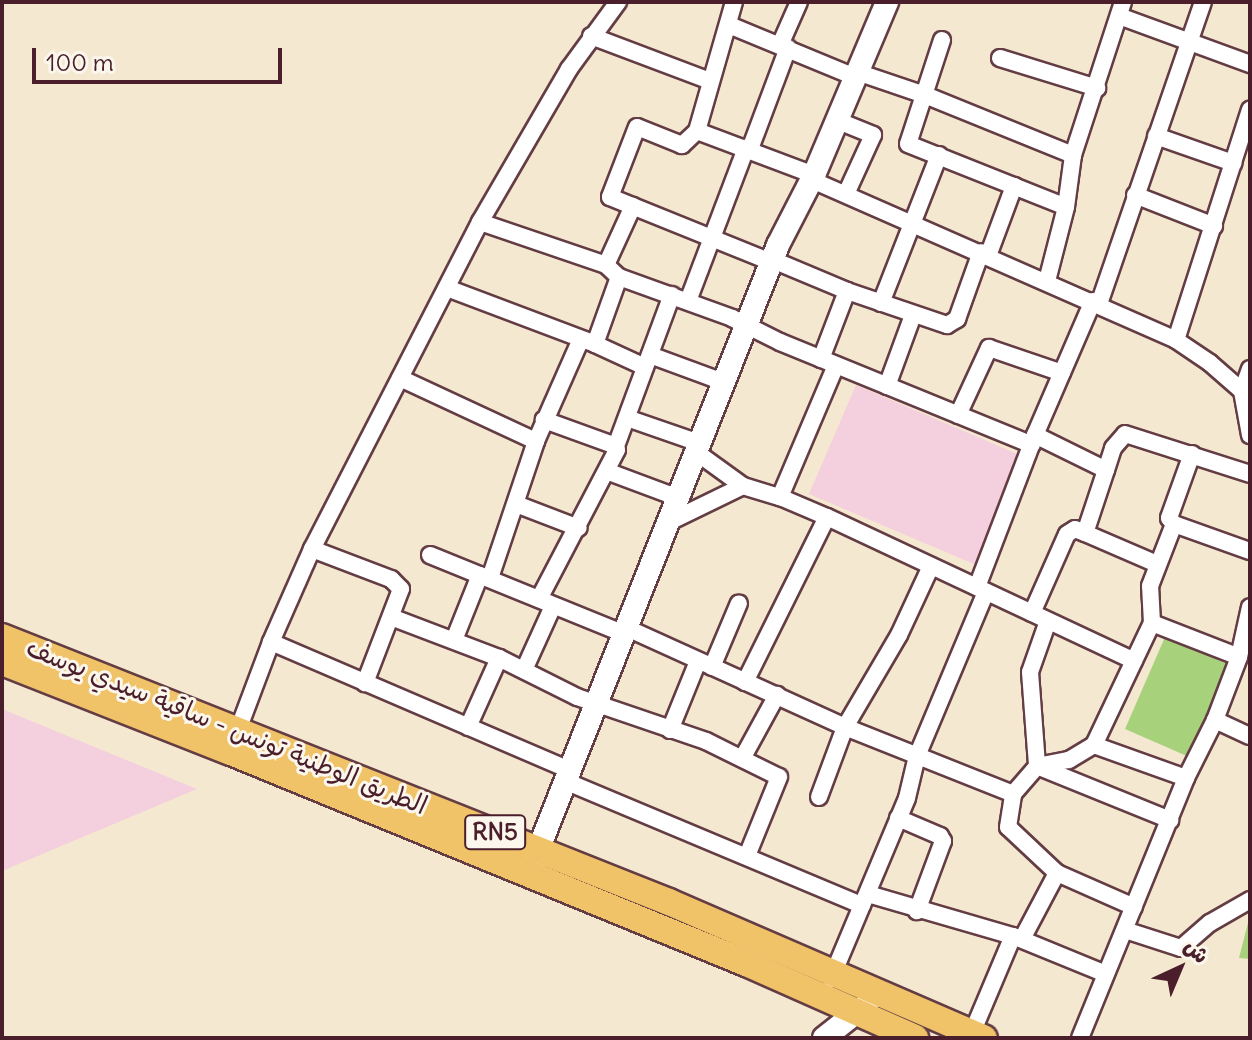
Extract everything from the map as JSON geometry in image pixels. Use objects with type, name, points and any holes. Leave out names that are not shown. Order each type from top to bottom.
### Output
[{"type":"main road","name":"الطريق الوطنية تونس - ساقية سيدي يوسف","points":[[2,637],[539,850],[829,984],[858,1012],[915,1038]]},
{"type":"main road","name":"الطريق الوطنية تونس - ساقية سيدي يوسف","points":[[2,662],[231,752],[528,876],[829,984],[880,992],[978,1035]]},
{"type":"street","points":[[238,730],[271,642],[312,549],[480,222],[591,36],[618,2]]},
{"type":"street","points":[[734,2],[697,131],[682,145],[637,127],[610,197],[847,291],[947,325],[955,321],[1014,186]]},
{"type":"street","points":[[524,670],[546,602],[579,528],[609,472],[647,361],[713,238],[748,149],[799,2]]},
{"type":"street","points":[[528,876],[772,261],[813,178],[887,2]]},
{"type":"street","points":[[829,984],[898,818],[917,756],[982,590],[1034,440],[1096,303],[1203,2]]},
{"type":"street","points":[[1047,281],[1066,207],[1073,155],[1097,88],[1119,6],[1189,41],[1250,64]]},
{"type":"street","points":[[729,25],[856,75],[925,95],[1073,155]]},
{"type":"street","points":[[591,36],[710,81]]},
{"type":"street","points":[[942,40],[908,144],[1066,207]]},
{"type":"street","points":[[1000,58],[1097,88]]},
{"type":"street","points":[[1176,340],[1250,110]]},
{"type":"street","points":[[836,120],[873,135],[846,194]]},
{"type":"street","points":[[697,131],[748,149],[1176,340],[1210,363],[1242,391]]},
{"type":"street","points":[[1156,136],[1233,163]]},
{"type":"street","points":[[881,303],[939,155]]},
{"type":"street","points":[[1135,195],[1214,226]]},
{"type":"street","points":[[606,265],[633,206]]},
{"type":"street","points":[[480,222],[606,265],[619,277],[680,298],[958,415],[1034,440],[1106,470]]},
{"type":"street","points":[[454,640],[516,504],[544,420],[619,277]]},
{"type":"street","points":[[447,288],[588,341],[726,383]]},
{"type":"street","points":[[780,497],[828,362],[847,291]]},
{"type":"street","points":[[887,386],[913,315]]},
{"type":"street","points":[[958,415],[989,348],[1062,373]]},
{"type":"street","points":[[1250,369],[1242,391],[1250,435]]},
{"type":"street","points":[[400,378],[536,441]]},
{"type":"street","points":[[627,418],[698,448],[743,486],[780,497],[827,517],[1134,661]]},
{"type":"street","points":[[544,420],[616,446]]},
{"type":"street","points":[[1085,533],[1113,448],[1125,434],[1250,474]]},
{"type":"street","points":[[1192,454],[1168,516],[1174,524],[1250,551]]},
{"type":"street","points":[[609,472],[679,498]]},
{"type":"street","points":[[671,521],[743,486]]},
{"type":"street","points":[[516,504],[579,528]]},
{"type":"street","points":[[745,682],[827,517]]},
{"type":"street","points":[[1134,907],[1057,873],[1007,825],[1013,794],[1037,766],[1069,760],[1094,745],[1152,623],[1149,594],[1157,564],[1174,524]]},
{"type":"street","points":[[1032,613],[1067,534],[1075,529],[1157,564]]},
{"type":"street","points":[[312,549],[394,581],[401,591],[365,683]]},
{"type":"street","points":[[430,555],[626,631],[845,727],[1013,794]]},
{"type":"street","points":[[819,797],[845,727],[899,635],[931,566]]},
{"type":"street","points":[[670,730],[739,603]]},
{"type":"street","points":[[1080,1038],[1186,778],[1215,720],[1239,657],[1250,607]]},
{"type":"street","points":[[391,617],[499,658],[561,690],[743,757],[779,777],[747,856]]},
{"type":"street","points":[[1037,766],[1030,672],[1048,621]]},
{"type":"street","points":[[1152,623],[1239,657]]},
{"type":"street","points":[[271,642],[468,727],[568,776],[747,856],[865,900],[1017,937],[1106,974]]},
{"type":"street","points":[[468,727],[499,658]]},
{"type":"street","points":[[743,757],[777,695]]},
{"type":"street","points":[[1215,720],[1250,736]]},
{"type":"street","points":[[1094,745],[1186,778]]},
{"type":"street","points":[[1037,766],[1170,820]]},
{"type":"street","points":[[898,818],[940,836],[943,841],[917,911]]},
{"type":"street","points":[[978,1035],[1017,937],[1057,873]]},
{"type":"street","points":[[1125,930],[1181,948],[1210,923],[1250,900]]},
{"type":"street","points":[[824,1038],[880,992]]},
{"type":"shaded area","points":[[856,385],[1027,458],[981,567],[809,494]]},
{"type":"shaded area","points":[[2,709],[197,789],[2,871]]},
{"type":"green space","points":[[1165,637],[1236,668],[1196,760],[1125,729]]},
{"type":"green space","points":[[1250,915],[1250,959],[1239,958]]}]
